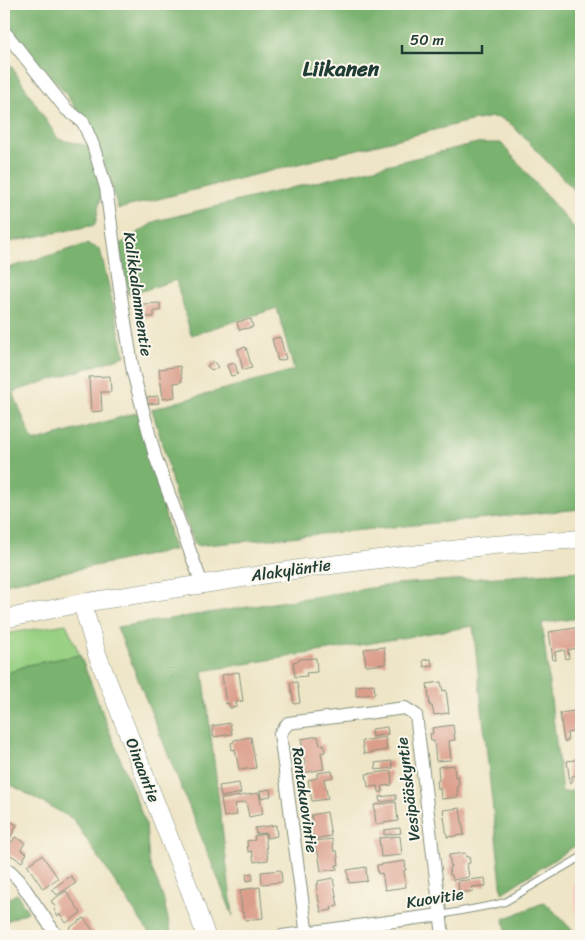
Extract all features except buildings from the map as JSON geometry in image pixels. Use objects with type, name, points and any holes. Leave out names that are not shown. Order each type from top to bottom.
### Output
[{"type":"main road","name":"Alakyläntie","points":[[4,619],[82,603],[306,568],[492,545],[581,539]]},
{"type":"main road","name":"Oinaantie","points":[[82,603],[97,654],[206,936]]},
{"type":"street","name":"Kalikkalammentie","points":[[4,32],[66,109],[83,122],[93,145],[106,188],[133,372],[155,456],[202,584]]},
{"type":"street","name":"Vesipääskyntie","points":[[340,716],[405,708],[416,715],[443,936]]},
{"type":"street","name":"Rantakuovintie","points":[[307,935],[280,734],[288,723],[340,716]]},
{"type":"street","points":[[4,868],[19,880],[56,936]]},
{"type":"street","name":"Kuovitie","points":[[282,936],[307,935],[440,915]]},
{"type":"lane","name":"Kuovitie","points":[[440,915],[505,902],[581,857]]},
{"type":"shaded area","points":[[581,878],[581,920],[576,915],[572,884]]},
{"type":"green space","points":[[4,4],[581,4],[581,197],[512,125],[500,118],[492,117],[118,209],[110,179],[84,121],[63,90],[4,24]]},
{"type":"green space","points":[[4,34],[10,64],[58,139],[89,146],[102,191],[95,225],[4,243]]},
{"type":"green space","points":[[477,143],[501,143],[581,236],[581,509],[196,546],[175,495],[152,409],[294,370],[277,308],[191,335],[176,280],[129,295],[119,245],[156,221]]},
{"type":"green space","points":[[87,244],[100,249],[125,356],[13,392],[33,442],[139,412],[174,550],[4,584],[4,268]]},
{"type":"green space","points":[[581,571],[581,618],[542,623],[562,792],[581,790],[581,842],[502,893],[473,626],[203,671],[233,916],[117,627],[397,584]]},
{"type":"green space","points":[[66,624],[80,655],[27,665],[4,675],[4,634]]},
{"type":"green space","points":[[80,655],[146,825],[149,862],[163,897],[172,936],[151,936],[73,819],[4,781],[4,675],[27,665]]},
{"type":"green space","points":[[17,894],[28,912],[4,922],[4,900]]},
{"type":"green space","points":[[545,902],[578,936],[507,936],[504,919]]},
{"type":"district","name":"Liikanen","points":[[341,69]]}]
